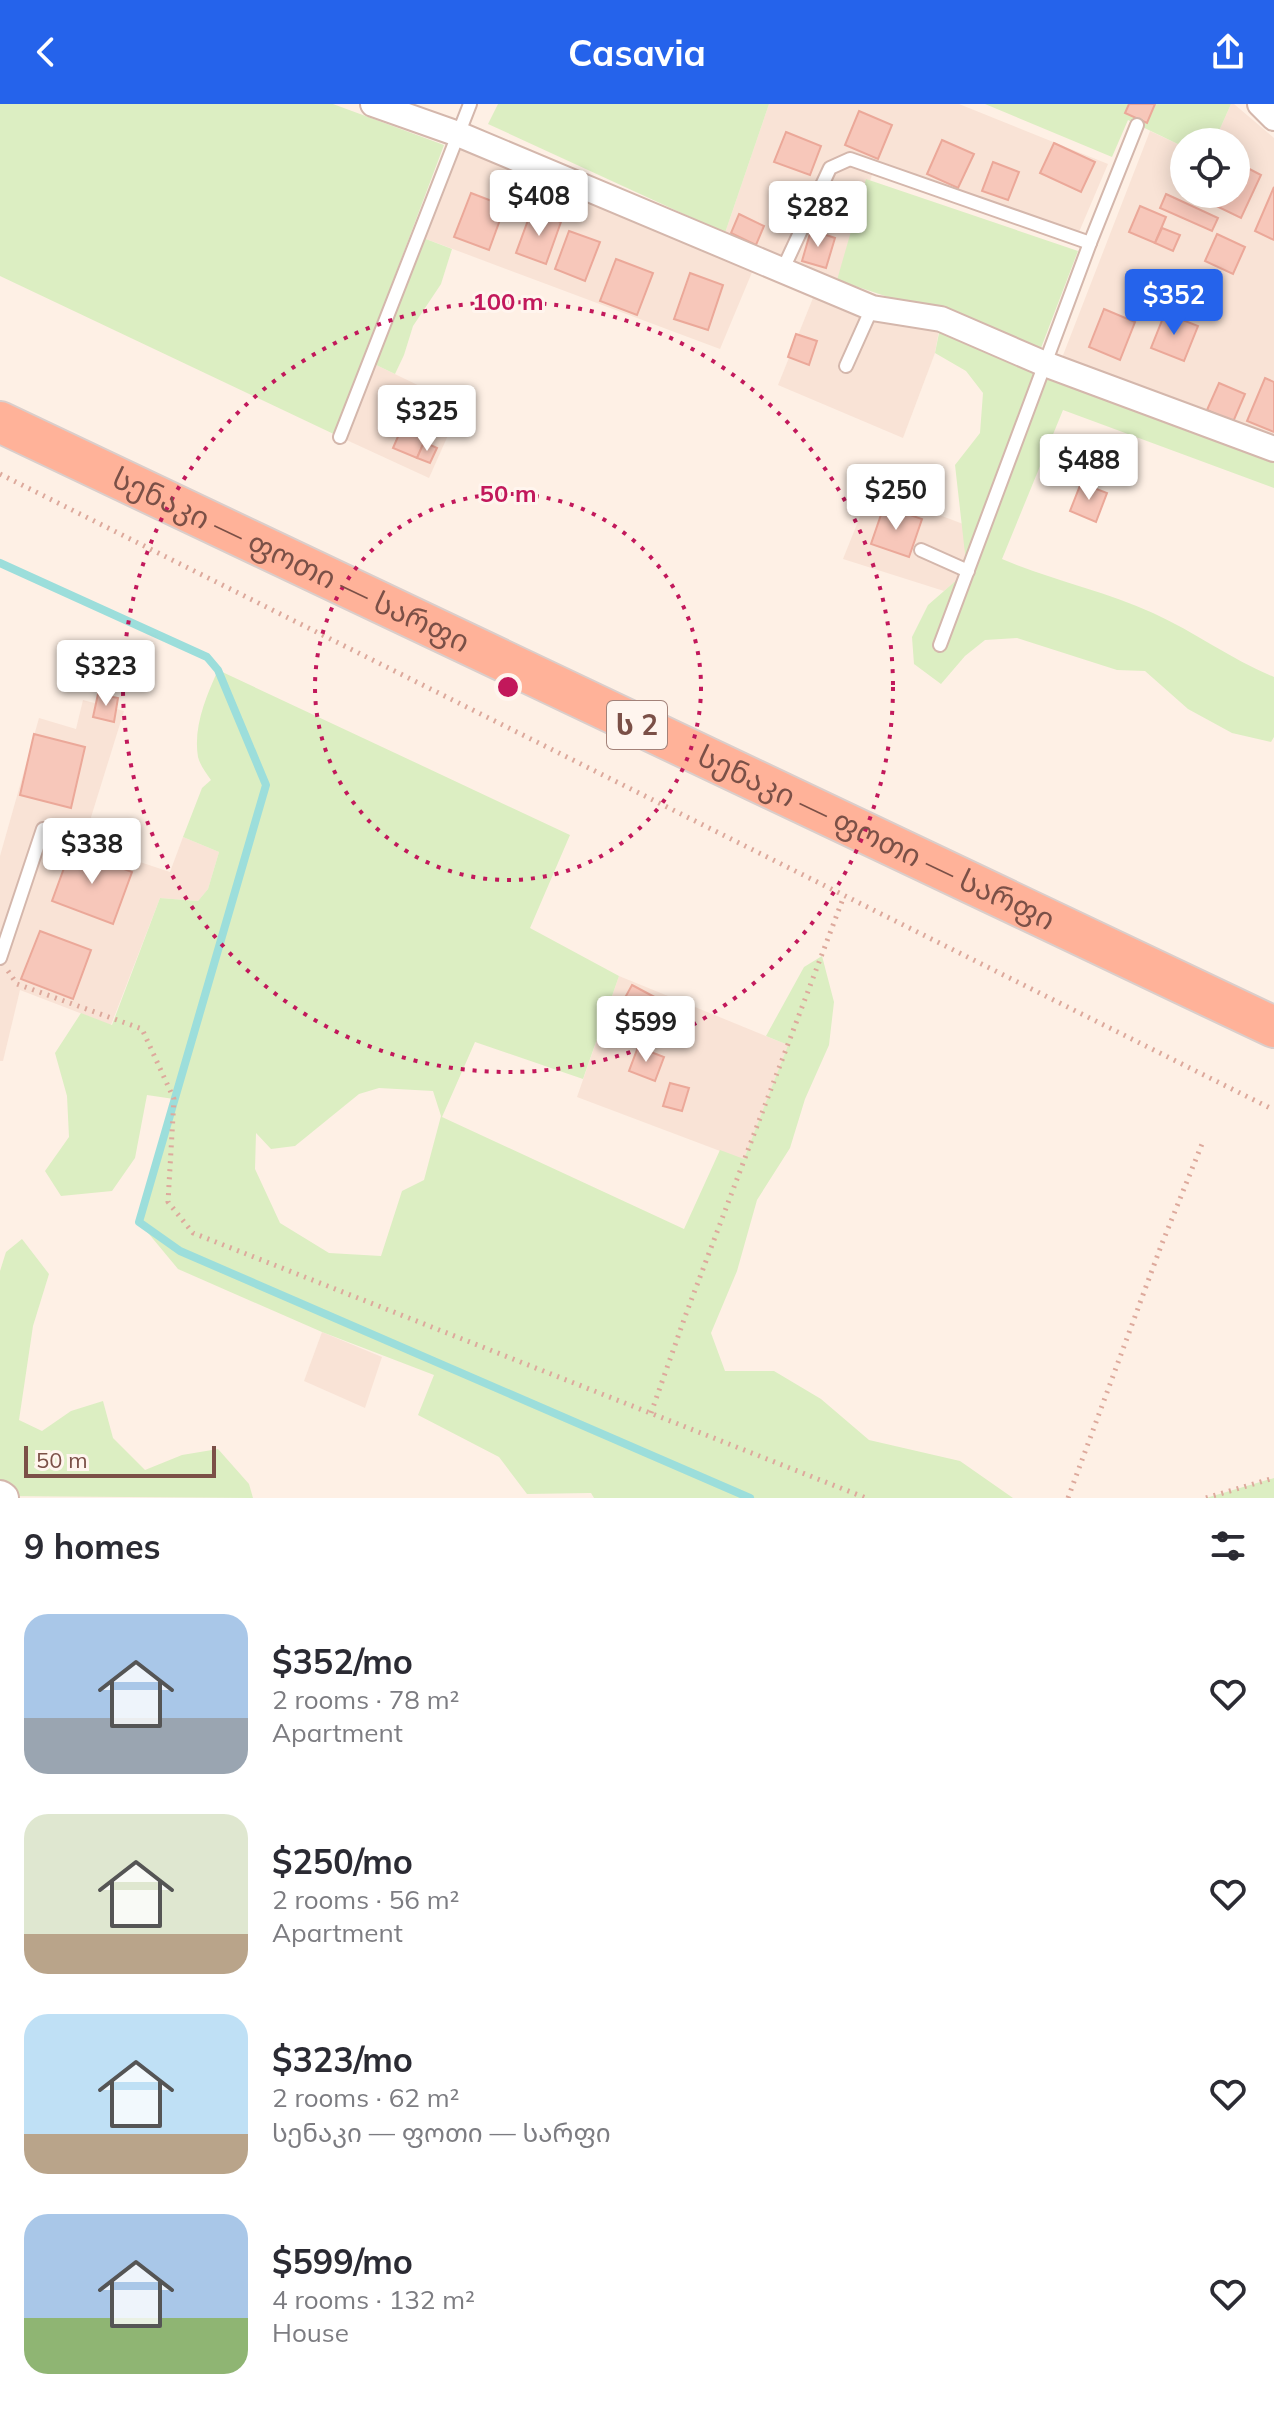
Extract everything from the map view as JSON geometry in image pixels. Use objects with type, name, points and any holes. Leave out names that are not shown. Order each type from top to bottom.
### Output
[{"type":"highway","name":"სენაკი — ფოთი — სარფი","points":[[0,422],[1274,1027]]},
{"type":"street","points":[[373,104],[458,134],[872,308],[941,319],[1045,364],[1274,449]]},
{"type":"street","points":[[1260,104],[1274,118]]},
{"type":"lane","points":[[340,437],[470,104]]},
{"type":"lane","points":[[940,645],[1137,125]]},
{"type":"lane","points":[[783,269],[830,168],[850,159],[1090,243]]},
{"type":"lane","points":[[846,366],[872,308]]},
{"type":"lane","points":[[921,550],[968,571]]},
{"type":"lane","points":[[0,958],[43,829]]},
{"type":"path","points":[[0,474],[1274,1110]]},
{"type":"path","points":[[651,1413],[844,896]]},
{"type":"path","points":[[0,958],[17,984],[142,1029],[174,1099],[168,1202],[193,1233],[866,1498]]},
{"type":"path","points":[[1068,1498],[1204,1139]]},
{"type":"path","points":[[1206,1498],[1274,1478]]},
{"type":"shaded area","points":[[769,104],[959,104],[1108,164],[1079,232],[876,163],[837,280],[725,233]]},
{"type":"shaded area","points":[[1231,104],[1234,104],[1274,138],[1274,441],[1060,363],[1150,131],[1170,140],[1170,208],[1250,208],[1250,128],[1220,128]]},
{"type":"shaded area","points":[[458,134],[758,258],[720,349],[418,236]]},
{"type":"shaded area","points":[[819,283],[941,319],[935,353],[903,438],[778,385]]},
{"type":"shaded area","points":[[370,362],[461,406],[429,478],[340,437]]},
{"type":"shaded area","points":[[871,489],[963,524],[968,571],[944,591],[843,559]]},
{"type":"shaded area","points":[[83,700],[124,711],[83,843],[170,872],[183,837],[219,852],[208,889],[198,901],[160,898],[111,1025],[20,990],[3,1061],[0,1061],[0,856],[39,718],[76,729]]},
{"type":"shaded area","points":[[619,976],[788,1045],[744,1160],[577,1097]]},
{"type":"shaded area","points":[[322,1332],[382,1357],[365,1408],[304,1381]]},
{"type":"green space","points":[[0,104],[333,104],[444,145],[337,430],[340,437],[0,276]]},
{"type":"green space","points":[[498,104],[769,104],[725,233],[488,124]]},
{"type":"green space","points":[[985,104],[1231,104],[1220,128],[1170,128],[1170,140],[1128,120],[1112,157]]},
{"type":"green space","points":[[866,179],[1078,251],[1041,348],[837,280]]},
{"type":"green space","points":[[418,236],[452,249],[441,284],[413,326],[395,374],[370,362]]},
{"type":"green space","points":[[940,328],[1274,456],[1274,488],[1063,410],[1002,559],[1153,613],[1274,677],[1274,737],[1271,742],[1232,733],[1188,709],[1145,671],[1117,670],[1017,638],[985,640],[965,656],[941,684],[914,664],[912,637],[928,605],[967,571],[955,465],[980,433],[983,393],[966,371],[935,353]]},
{"type":"green space","points":[[218,670],[570,835],[530,928],[619,976],[583,1079],[475,1042],[442,1117],[684,1229],[720,1150],[744,1159],[788,1045],[766,1036],[804,967],[822,956],[834,1002],[829,1045],[805,1099],[790,1148],[757,1200],[737,1271],[711,1333],[725,1371],[774,1371],[821,1399],[869,1440],[960,1461],[1013,1498],[594,1498],[591,1493],[527,1494],[499,1457],[418,1415],[434,1375],[322,1332],[178,1269],[139,1222],[174,1099],[147,1095],[135,1158],[112,1191],[61,1196],[45,1171],[69,1137],[67,1096],[55,1053],[81,1013],[112,1025],[160,898],[198,901],[208,889],[219,852],[183,837],[202,788],[211,780],[199,760],[197,735]],"holes":[[[379,1088],[433,1091],[441,1116],[424,1180],[402,1191],[381,1256],[329,1253],[280,1223],[255,1169],[256,1133],[271,1149],[295,1146],[359,1094]]]},
{"type":"green space","points":[[22,1239],[49,1274],[33,1326],[19,1420],[42,1431],[71,1411],[103,1401],[113,1438],[145,1470],[182,1455],[218,1449],[249,1484],[253,1498],[0,1496],[0,1271],[6,1252]]},
{"type":"green space","points":[[1274,1478],[1274,1498],[1206,1498]]},
{"type":"building","points":[[1129,104],[1155,104],[1147,123],[1125,113]]},
{"type":"building","points":[[859,111],[892,125],[878,159],[845,145]]},
{"type":"building","points":[[786,132],[821,146],[810,175],[774,162]]},
{"type":"building","points":[[942,140],[974,154],[958,188],[927,174]]},
{"type":"building","points":[[1054,143],[1095,162],[1081,192],[1040,173]]},
{"type":"building","points":[[993,162],[1019,172],[1008,200],[982,191]]},
{"type":"building","points":[[1250,169],[1261,175],[1250,199]]},
{"type":"building","points":[[1274,187],[1274,240],[1255,231]]},
{"type":"building","points":[[471,193],[505,206],[489,250],[454,237]]},
{"type":"building","points":[[1166,194],[1170,196],[1170,208],[1196,208],[1218,218],[1212,231],[1160,208]]},
{"type":"building","points":[[1140,206],[1166,217],[1155,243],[1129,232]]},
{"type":"building","points":[[1220,208],[1246,208],[1241,218]]},
{"type":"building","points":[[531,212],[561,222],[546,264],[516,253]]},
{"type":"building","points":[[739,214],[764,226],[756,245],[731,233]]},
{"type":"building","points":[[1162,228],[1180,235],[1173,251],[1155,243]]},
{"type":"building","points":[[811,230],[835,238],[826,268],[802,261]]},
{"type":"building","points":[[569,231],[600,242],[585,281],[555,269]]},
{"type":"building","points":[[1217,234],[1245,247],[1233,274],[1205,261]]},
{"type":"building","points":[[616,259],[653,273],[637,315],[600,301]]},
{"type":"building","points":[[690,273],[723,285],[708,330],[674,319]]},
{"type":"building","points":[[1104,309],[1135,322],[1120,360],[1089,347]]},
{"type":"building","points":[[1165,313],[1198,326],[1184,361],[1151,348]]},
{"type":"building","points":[[796,334],[817,341],[809,365],[788,357]]},
{"type":"building","points":[[1265,378],[1274,382],[1274,432],[1247,421]]},
{"type":"building","points":[[1219,383],[1245,394],[1233,422],[1207,410]]},
{"type":"building","points":[[406,418],[430,429],[417,458],[393,448]]},
{"type":"building","points":[[424,442],[437,448],[430,463],[417,458]]},
{"type":"building","points":[[1081,483],[1107,493],[1096,522],[1070,511]]},
{"type":"building","points":[[884,506],[922,519],[909,557],[871,544]]},
{"type":"building","points":[[98,694],[118,698],[114,722],[93,717]]},
{"type":"building","points":[[34,734],[85,747],[71,808],[20,795]]},
{"type":"building","points":[[71,849],[132,872],[113,924],[52,901]]},
{"type":"building","points":[[40,931],[91,950],[73,999],[21,979]]},
{"type":"building","points":[[632,985],[677,1009],[661,1038],[616,1014]]},
{"type":"building","points":[[638,1047],[664,1057],[655,1081],[629,1071]]},
{"type":"building","points":[[670,1083],[689,1088],[682,1111],[663,1106]]},
{"type":"waterway","points":[[0,563],[207,657],[218,670],[266,785],[139,1222],[180,1251],[750,1498]]}]
